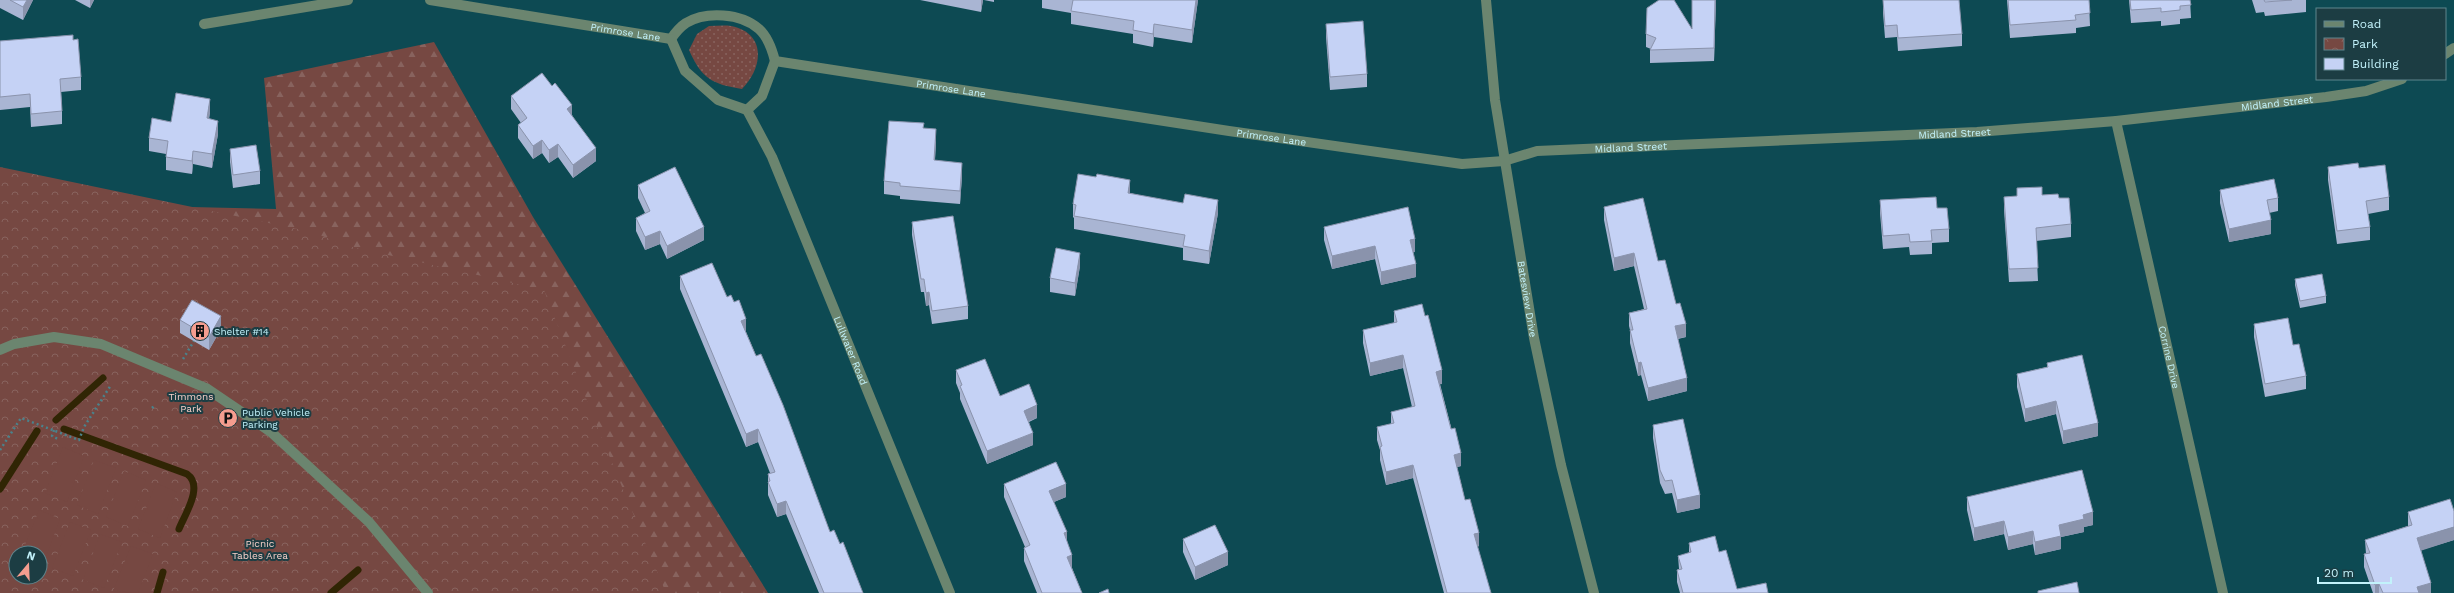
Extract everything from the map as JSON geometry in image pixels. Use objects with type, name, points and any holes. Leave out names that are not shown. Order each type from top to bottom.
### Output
[{"type":"street","points":[[204,24],[348,0]]},
{"type":"street","name":"Primrose Lane","points":[[430,0],[671,38],[686,23],[698,18],[725,15],[738,18],[758,28],[767,38],[775,61],[1229,131],[1462,164],[1504,161]]},
{"type":"street","name":"Batesview Drive","points":[[1486,0],[1495,100],[1534,338],[1561,465],[1594,593]]},
{"type":"street","points":[[671,38],[685,71],[718,100],[747,110],[762,96],[775,61]]},
{"type":"street","name":"Midland Street","points":[[1504,161],[1537,151],[1977,132],[2116,122],[2326,97],[2366,91],[2399,80]]},
{"type":"street","name":"Lullwater Road","points":[[747,110],[772,157],[950,593]]},
{"type":"street","name":"Corrine Drive","points":[[2116,122],[2224,593]]},
{"type":"street","points":[[0,350],[14,344],[54,337],[101,344],[206,388],[271,432],[369,522],[428,593]]},
{"type":"path","points":[[182,360],[194,342]]},
{"type":"path","points":[[0,449],[21,418],[79,440],[84,427],[110,385]]},
{"type":"path","points":[[54,430],[52,436],[58,439]]},
{"type":"green space","points":[[709,26],[731,26],[743,30],[751,36],[756,43],[758,52],[757,62],[749,81],[742,89],[715,82],[704,74],[694,60],[689,50],[697,34]]},
{"type":"green space","points":[[434,42],[533,217],[768,593],[482,593],[147,206],[276,209],[264,78]]},
{"type":"green space","name":"Timmons Park","points":[[0,167],[312,232],[348,246],[544,290],[594,419],[666,593],[0,593]]},
{"type":"green space","points":[[63,447],[84,456],[67,502],[45,493]]},
{"type":"green space","points":[[94,460],[116,468],[98,514],[77,505]]},
{"type":"green space","points":[[124,471],[146,480],[128,526],[106,517]]},
{"type":"green space","points":[[156,483],[177,492],[160,538],[138,529]]},
{"type":"green space","points":[[39,510],[60,519],[48,551],[48,545],[25,545]]},
{"type":"green space","points":[[70,522],[91,530],[73,576],[52,568]]},
{"type":"green space","points":[[100,534],[122,542],[104,588],[83,580]]},
{"type":"green space","points":[[131,546],[153,554],[138,593],[113,591]]},
{"type":"building","points":[[10,0],[27,0],[23,7]]},
{"type":"building","points":[[1073,0],[1196,0],[1192,30],[1154,24],[1153,34],[1133,30],[1134,21],[1071,11]]},
{"type":"building","points":[[1659,0],[1674,0],[1692,29],[1692,0],[1715,0],[1714,48],[1650,50],[1656,38],[1646,34],[1647,8]]},
{"type":"building","points":[[1883,0],[1959,0],[1962,34],[1898,38],[1897,25],[1885,26]]},
{"type":"building","points":[[2008,0],[2089,0],[2090,13],[2075,15],[2076,20],[2010,25]]},
{"type":"building","points":[[2130,0],[2190,0],[2191,5],[2180,6],[2180,10],[2161,12],[2161,8],[2131,10]]},
{"type":"building","points":[[2264,0],[2292,0],[2265,2]]},
{"type":"building","points":[[1363,21],[1367,74],[1330,77],[1326,24]]},
{"type":"building","points":[[73,35],[73,40],[78,39],[81,77],[60,79],[62,111],[31,114],[30,94],[0,97],[0,41]]},
{"type":"building","points":[[542,73],[552,86],[555,83],[572,105],[567,109],[596,148],[573,165],[558,144],[549,150],[542,140],[533,146],[518,125],[527,118],[511,96]]},
{"type":"building","points":[[176,93],[210,99],[207,118],[218,121],[212,154],[193,151],[192,161],[166,157],[168,141],[149,138],[152,118],[171,122]]},
{"type":"building","points":[[889,121],[924,123],[923,128],[936,129],[934,160],[962,163],[960,191],[900,186],[900,183],[884,181]]},
{"type":"building","points":[[256,145],[260,171],[233,175],[230,149]]},
{"type":"building","points":[[2358,163],[2359,168],[2385,165],[2389,197],[2366,201],[2370,227],[2337,231],[2328,167]]},
{"type":"building","points":[[675,167],[704,227],[667,246],[660,231],[645,237],[636,218],[650,211],[638,185]]},
{"type":"building","points":[[1078,174],[1096,177],[1097,174],[1130,180],[1128,193],[1183,203],[1185,194],[1218,200],[1209,251],[1183,246],[1185,235],[1074,216],[1076,205],[1073,204]]},
{"type":"building","points":[[2274,179],[2278,198],[2267,200],[2271,220],[2229,229],[2220,190]]},
{"type":"building","points":[[2042,187],[2042,195],[2058,194],[2059,198],[2069,198],[2071,224],[2036,228],[2038,268],[2009,269],[2004,197],[2017,196],[2017,188]]},
{"type":"building","points":[[1936,197],[1937,208],[1947,208],[1949,229],[1931,230],[1932,241],[1910,242],[1909,234],[1883,236],[1880,200]]},
{"type":"building","points":[[1643,198],[1658,261],[1665,260],[1676,304],[1680,303],[1686,324],[1675,326],[1687,378],[1648,388],[1641,362],[1638,363],[1630,330],[1633,330],[1629,313],[1647,309],[1634,253],[1614,258],[1604,207]]},
{"type":"building","points":[[1408,207],[1415,239],[1410,240],[1416,264],[1381,272],[1375,246],[1332,256],[1324,227]]},
{"type":"building","points":[[953,216],[968,306],[932,311],[929,292],[926,293],[924,279],[921,279],[912,222]]},
{"type":"building","points":[[1056,248],[1080,253],[1075,283],[1050,278]]},
{"type":"building","points":[[712,263],[727,297],[731,295],[734,302],[739,300],[746,319],[741,321],[756,356],[761,354],[783,405],[830,532],[834,530],[840,544],[843,542],[863,593],[824,593],[786,501],[777,504],[768,482],[770,481],[768,474],[775,472],[758,429],[746,434],[680,276]]},
{"type":"building","points":[[2322,274],[2326,296],[2300,301],[2295,279]]},
{"type":"building","points":[[192,300],[221,316],[209,337],[180,320]]},
{"type":"building","points":[[1422,304],[1425,316],[1428,315],[1442,370],[1436,372],[1451,429],[1455,428],[1461,453],[1454,455],[1465,500],[1470,499],[1479,533],[1474,534],[1491,593],[1447,593],[1413,465],[1386,472],[1380,447],[1382,446],[1377,427],[1394,423],[1391,412],[1415,406],[1403,355],[1370,363],[1363,330],[1397,322],[1394,311]]},
{"type":"building","points":[[2288,318],[2293,345],[2299,344],[2306,376],[2265,384],[2254,324]]},
{"type":"building","points":[[2082,355],[2098,423],[2063,431],[2056,401],[2025,409],[2017,374],[2048,367],[2047,363]]},
{"type":"building","points":[[985,359],[1000,396],[1029,384],[1037,405],[1024,411],[1033,433],[987,451],[960,386],[962,385],[956,370]]},
{"type":"building","points":[[1683,419],[1700,495],[1677,500],[1672,480],[1665,481],[1660,470],[1653,425]]},
{"type":"building","points":[[1056,462],[1066,484],[1049,491],[1067,532],[1064,533],[1072,555],[1067,557],[1082,593],[1042,593],[1024,548],[1030,545],[1004,484]]},
{"type":"building","points":[[2082,470],[2093,512],[2083,515],[2084,519],[2059,525],[2061,536],[2035,542],[2033,531],[2008,537],[2004,521],[1974,528],[1967,497]]},
{"type":"building","points":[[2450,499],[2454,511],[2454,527],[2417,538],[2431,583],[2417,587],[2419,593],[2383,593],[2379,584],[2375,585],[2364,554],[2370,553],[2365,540],[2412,525],[2408,512]]},
{"type":"building","points":[[1215,525],[1228,552],[1195,567],[1183,539]]},
{"type":"building","points":[[1715,536],[1719,552],[1726,550],[1737,589],[1766,583],[1768,593],[1683,593],[1677,570],[1682,569],[1678,556],[1691,552],[1689,543]]},
{"type":"building","points":[[2077,582],[2079,593],[2038,593],[2038,591]]},
{"type":"building","points":[[1108,589],[1109,593],[1099,593]]},
{"type":"waterway","points":[[56,420],[103,378]]},
{"type":"waterway","points":[[64,429],[187,474],[192,479],[194,493],[179,529]]},
{"type":"waterway","points":[[0,489],[37,431]]},
{"type":"waterway","points":[[331,593],[358,570]]},
{"type":"waterway","points":[[157,593],[163,572]]},
{"type":"place","name":"Shelter #14","points":[[200,331]]},
{"type":"place","name":"Public Vehicle Parking","points":[[228,418]]},
{"type":"park label","name":"Picnic Tables Area","points":[[260,548]]}]
